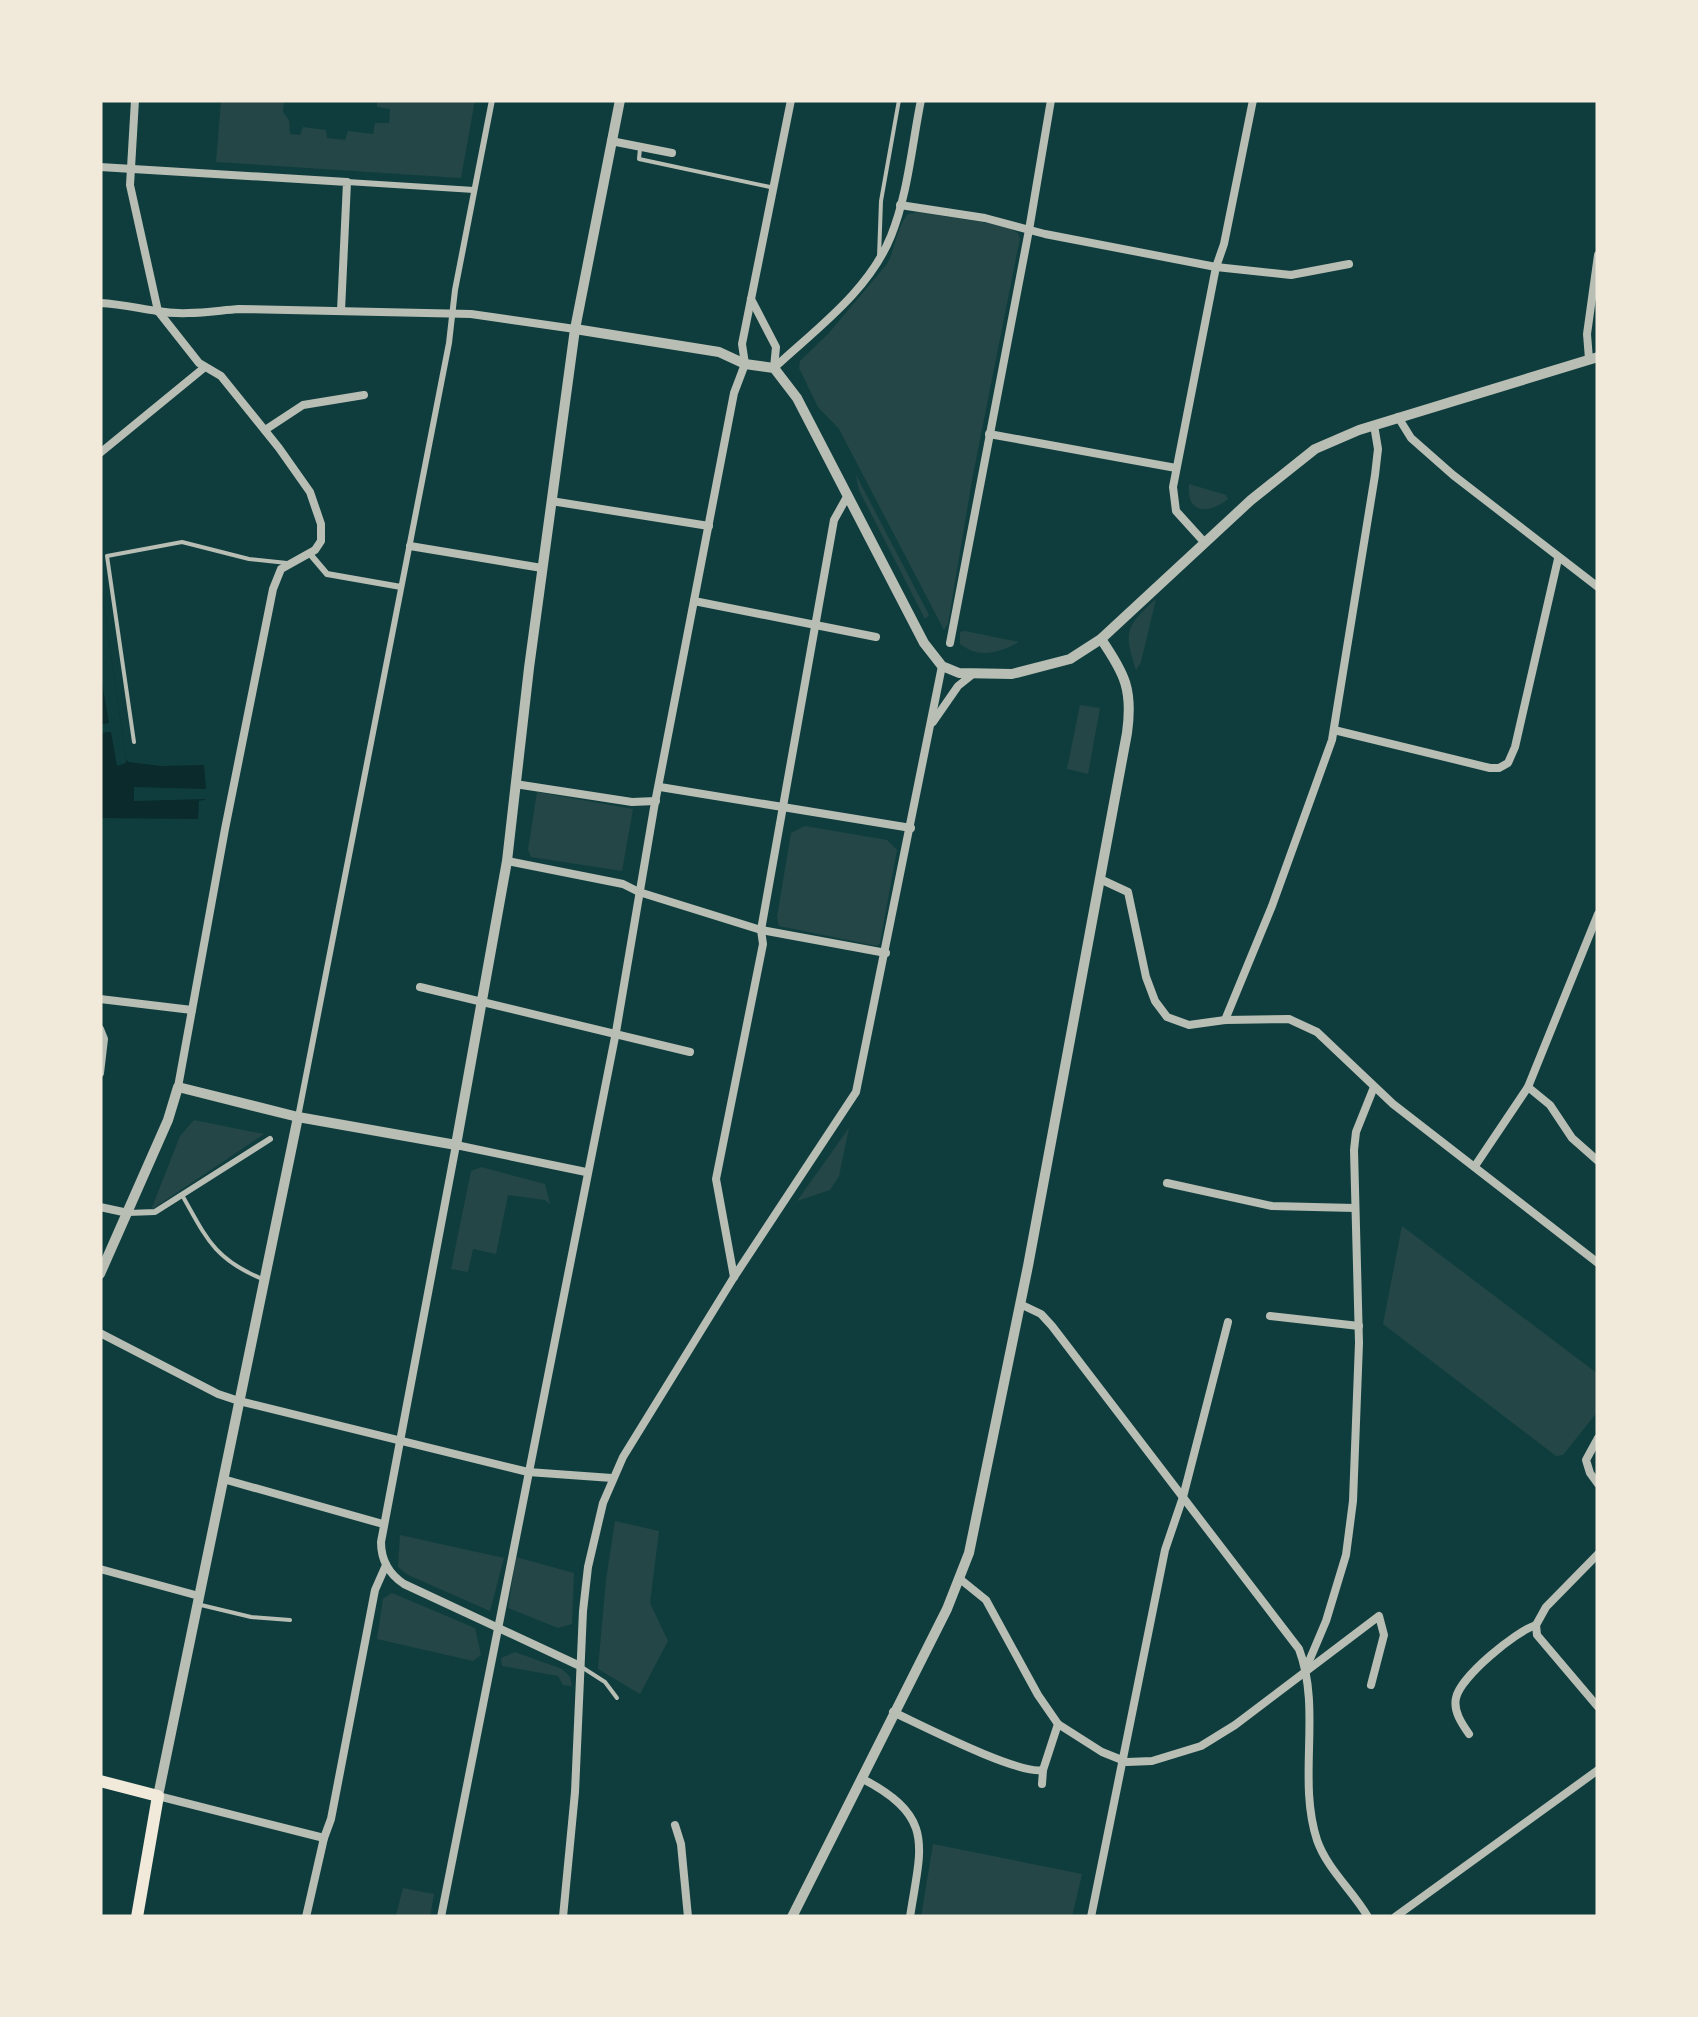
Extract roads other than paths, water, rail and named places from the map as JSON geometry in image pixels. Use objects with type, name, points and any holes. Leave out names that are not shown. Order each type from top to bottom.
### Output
[{"type":"main road","points":[[100,1780],[158,1796],[137,1917]]},
{"type":"street","points":[[100,1274],[178,1088],[274,590],[281,569],[310,554],[321,542],[322,533],[310,492],[265,430],[221,376],[206,367],[158,312],[130,185],[135,100]]},
{"type":"street","points":[[324,1838],[158,1796],[298,1117],[410,546],[492,100]]},
{"type":"street","points":[[580,1666],[404,1584],[386,1565],[381,1551],[382,1524],[484,1004],[507,861],[575,329],[620,100]]},
{"type":"street","points":[[441,1917],[616,1032],[734,392],[745,364],[742,344],[791,100]]},
{"type":"street","points":[[100,303],[132,304],[158,312],[207,313],[239,308],[454,314],[719,352],[745,364],[774,368],[836,313],[891,236],[921,100]]},
{"type":"street","points":[[950,643],[1030,230],[1051,100]]},
{"type":"street","points":[[1204,543],[1174,506],[1176,468],[1254,100]]},
{"type":"street","points":[[611,141],[672,153]]},
{"type":"street","points":[[100,167],[474,190]]},
{"type":"street","points":[[341,311],[347,182]]},
{"type":"street","points":[[900,205],[985,218],[1216,267],[1291,275],[1349,264]]},
{"type":"street","points":[[751,299],[776,347],[774,368],[797,398],[916,630],[942,666],[959,673],[1012,674],[1045,667],[1083,652],[1102,639],[1300,459],[1331,441],[1594,358],[1587,334],[1598,255]]},
{"type":"street","points":[[100,453],[206,367]]},
{"type":"street","points":[[265,430],[303,406],[364,395]]},
{"type":"street","points":[[1398,417],[1415,442],[1598,587]]},
{"type":"street","points":[[1226,1020],[1272,906],[1334,730],[1375,474],[1378,449],[1374,425]]},
{"type":"street","points":[[990,434],[1176,468]]},
{"type":"street","points":[[734,1277],[716,1179],[762,944],[761,930],[834,520],[848,495]]},
{"type":"street","points":[[550,501],[708,526]]},
{"type":"street","points":[[410,546],[542,568]]},
{"type":"street","points":[[310,554],[327,574],[401,587]]},
{"type":"street","points":[[1334,730],[1490,768],[1508,763],[1520,730],[1558,559]]},
{"type":"street","points":[[694,601],[876,638]]},
{"type":"street","points":[[792,1917],[960,1578],[976,1521],[1020,1304],[1129,710],[1127,682],[1102,639]]},
{"type":"street","points":[[563,1917],[575,1792],[588,1566],[609,1478],[780,1204],[856,1092],[942,666]]},
{"type":"street","points":[[932,722],[958,686],[973,674]]},
{"type":"street","points":[[515,784],[632,802],[656,800]]},
{"type":"street","points":[[660,787],[911,828]]},
{"type":"street","points":[[507,861],[624,884],[761,930],[886,953]]},
{"type":"street","points":[[1100,879],[1128,892],[1146,976],[1166,1016],[1188,1025],[1276,1018],[1298,1022],[1329,1040],[1374,1087],[1598,1263]]},
{"type":"street","points":[[1474,1166],[1528,1088],[1598,914]]},
{"type":"street","points":[[420,986],[690,1052]]},
{"type":"street","points":[[100,999],[192,1010]]},
{"type":"street","points":[[100,1029],[104,1040],[100,1074]]},
{"type":"street","points":[[1305,1670],[1334,1597],[1350,1528],[1358,1426],[1356,1132],[1374,1087]]},
{"type":"street","points":[[178,1088],[298,1117],[586,1172]]},
{"type":"street","points":[[1528,1088],[1550,1105],[1572,1138],[1598,1160]]},
{"type":"street","points":[[100,1206],[128,1213],[155,1212],[270,1139]]},
{"type":"street","points":[[1167,1183],[1272,1206],[1355,1208]]},
{"type":"street","points":[[1020,1304],[1041,1314],[1052,1326],[1298,1649],[1305,1670],[1312,1816],[1318,1841],[1368,1917]]},
{"type":"street","points":[[1270,1316],[1359,1326]]},
{"type":"street","points":[[1091,1917],[1165,1550],[1184,1497],[1228,1322]]},
{"type":"street","points":[[100,1334],[240,1402],[528,1472],[609,1478]]},
{"type":"street","points":[[1598,1438],[1586,1460],[1598,1484]]},
{"type":"street","points":[[223,1479],[382,1524]]},
{"type":"street","points":[[1598,1554],[1546,1607],[1536,1625],[1537,1636],[1598,1707]]},
{"type":"street","points":[[306,1917],[331,1818],[375,1590],[386,1565]]},
{"type":"street","points":[[100,1569],[199,1600]]},
{"type":"street","points":[[960,1578],[986,1600],[1058,1724],[1124,1761],[1152,1760],[1200,1746],[1236,1725],[1380,1616],[1384,1635],[1371,1686]]},
{"type":"street","points":[[1469,1734],[1455,1703],[1462,1686],[1522,1629],[1536,1625]]},
{"type":"street","points":[[893,1712],[1014,1765],[1035,1772],[1043,1770]]},
{"type":"street","points":[[1042,1784],[1058,1724]]},
{"type":"street","points":[[1395,1917],[1598,1770]]},
{"type":"street","points":[[861,1778],[899,1803],[918,1830],[920,1849],[910,1917]]},
{"type":"street","points":[[675,1824],[688,1917]]},
{"type":"lane","points":[[879,257],[881,200],[899,100]]},
{"type":"lane","points":[[640,147],[639,159],[775,188]]},
{"type":"lane","points":[[134,742],[106,556],[182,542],[287,563]]},
{"type":"lane","points":[[182,1195],[212,1246],[231,1265],[264,1280]]},
{"type":"lane","points":[[199,1600],[251,1617],[290,1620]]},
{"type":"lane","points":[[580,1666],[606,1682],[617,1698]]}]
